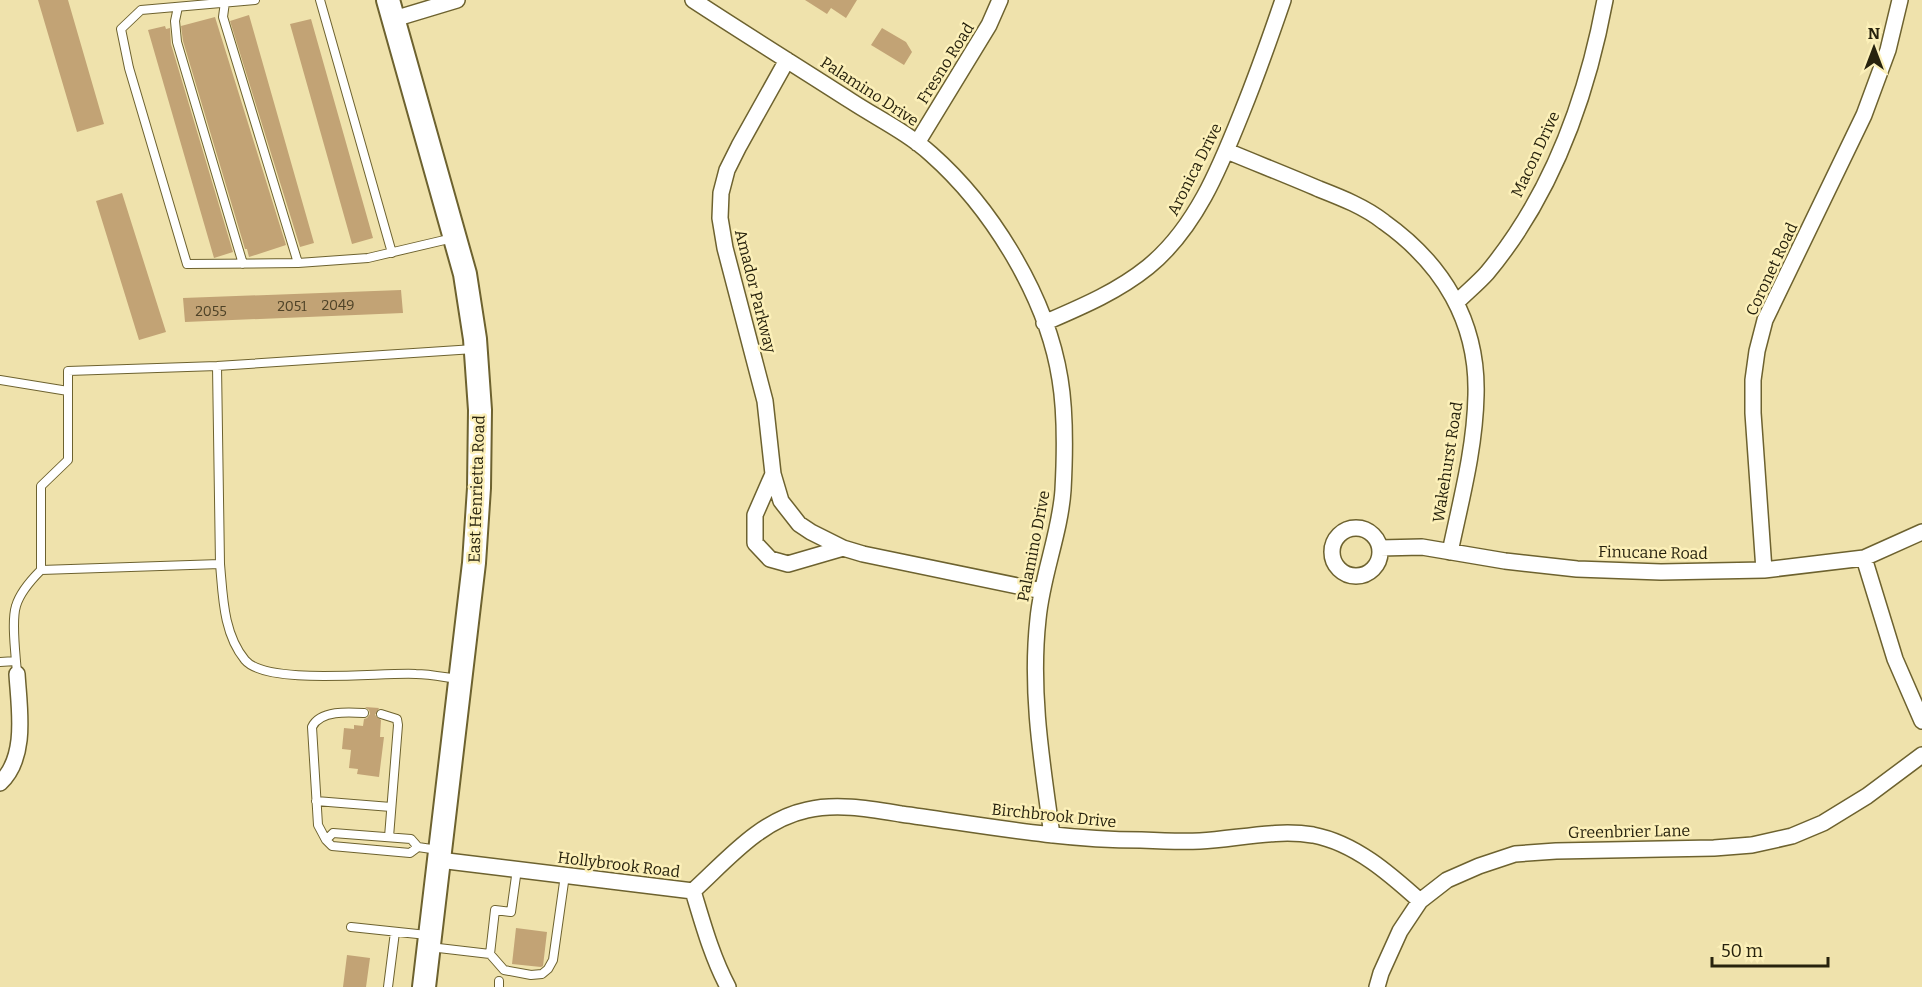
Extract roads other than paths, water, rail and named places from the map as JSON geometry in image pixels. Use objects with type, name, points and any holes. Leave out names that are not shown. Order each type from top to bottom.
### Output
[{"type":"main road","name":"East Henrietta Road","points":[[391,9],[465,274],[476,349],[480,410],[479,488],[474,563],[460,680],[432,852],[429,941],[424,987]]},
{"type":"street","points":[[391,9],[457,0]]},
{"type":"street","name":"Palamino Drive","points":[[693,0],[930,153],[975,199],[1007,246],[1022,273],[1044,323],[1053,347],[1060,377],[1065,418],[1063,493],[1060,518],[1038,616],[1034,679],[1037,722],[1052,836]]},
{"type":"street","name":"Fresno Road","points":[[917,143],[989,25],[1000,0]]},
{"type":"street","name":"Aronica Drive","points":[[1044,323],[1106,295],[1132,279],[1164,252],[1192,217],[1227,151],[1264,57],[1283,0]]},
{"type":"street","name":"Macon Drive","points":[[1457,302],[1486,273],[1506,246],[1537,198],[1554,166],[1590,66],[1605,0]]},
{"type":"street","name":"Coronet Road","points":[[1764,570],[1753,413],[1753,380],[1757,351],[1765,320],[1864,115],[1888,50],[1900,0]]},
{"type":"street","name":"Amador Parkway","points":[[787,60],[727,170],[721,193],[720,218],[724,248],[765,401],[773,474],[781,501],[799,524],[825,541],[843,548],[1042,591]]},
{"type":"street","name":"Wakehurst Road","points":[[1227,151],[1351,202],[1383,221],[1408,241],[1426,260],[1457,302],[1473,349],[1476,394],[1468,464],[1450,552]]},
{"type":"street","name":"Amador Parkway","points":[[773,474],[755,515],[755,543],[770,559],[788,564],[843,548]]},
{"type":"street","name":"Finucane Road","points":[[1380,548],[1422,547],[1505,561],[1577,569],[1661,572],[1764,570],[1864,558],[1922,532]]},
{"type":"street","points":[[1864,558],[1895,658],[1922,721]]},
{"type":"street","points":[[0,783],[10,770],[18,748],[17,668]]},
{"type":"street","name":"Greenbrier Lane","points":[[1377,987],[1400,931],[1420,901],[1447,880],[1479,866],[1515,854],[1556,850],[1714,848],[1752,845],[1792,836],[1823,823],[1858,802],[1922,755]]},
{"type":"street","name":"Birchbrook Drive","points":[[693,891],[750,839],[771,824],[791,814],[826,806],[866,809],[1052,836],[1099,840],[1190,841],[1298,833],[1315,836],[1368,858],[1393,876],[1420,901]]},
{"type":"street","name":"Hollybrook Road","points":[[432,852],[517,869],[693,891],[709,944],[728,987]]},
{"type":"lane","points":[[255,0],[141,10],[121,29],[129,68],[187,264],[298,263],[368,258],[454,238]]},
{"type":"lane","points":[[320,0],[392,253]]},
{"type":"lane","points":[[225,2],[223,17],[298,263]]},
{"type":"lane","points":[[178,7],[175,21],[177,42],[243,264]]},
{"type":"lane","points":[[0,662],[17,668],[16,606],[27,585],[41,570],[41,486],[68,460],[68,371],[217,366],[476,349]]},
{"type":"lane","points":[[217,366],[220,564],[224,607],[233,640],[246,661],[258,669],[285,675],[417,674],[460,680]]},
{"type":"lane","points":[[0,380],[68,391]]},
{"type":"lane","points":[[41,570],[220,564]]},
{"type":"lane","points":[[364,713],[344,712],[315,721],[312,727],[318,825],[326,840],[333,846],[410,853],[432,852]]},
{"type":"lane","points":[[381,714],[397,719],[398,725],[388,837]]},
{"type":"lane","points":[[316,801],[391,807]]},
{"type":"lane","points":[[326,840],[333,833],[411,839],[432,852]]},
{"type":"lane","points":[[490,954],[495,910],[511,912],[517,869]]},
{"type":"lane","points":[[351,927],[395,932],[490,954],[504,970],[531,975],[542,974],[553,960],[565,875]]},
{"type":"lane","points":[[388,987],[395,932]]}]
